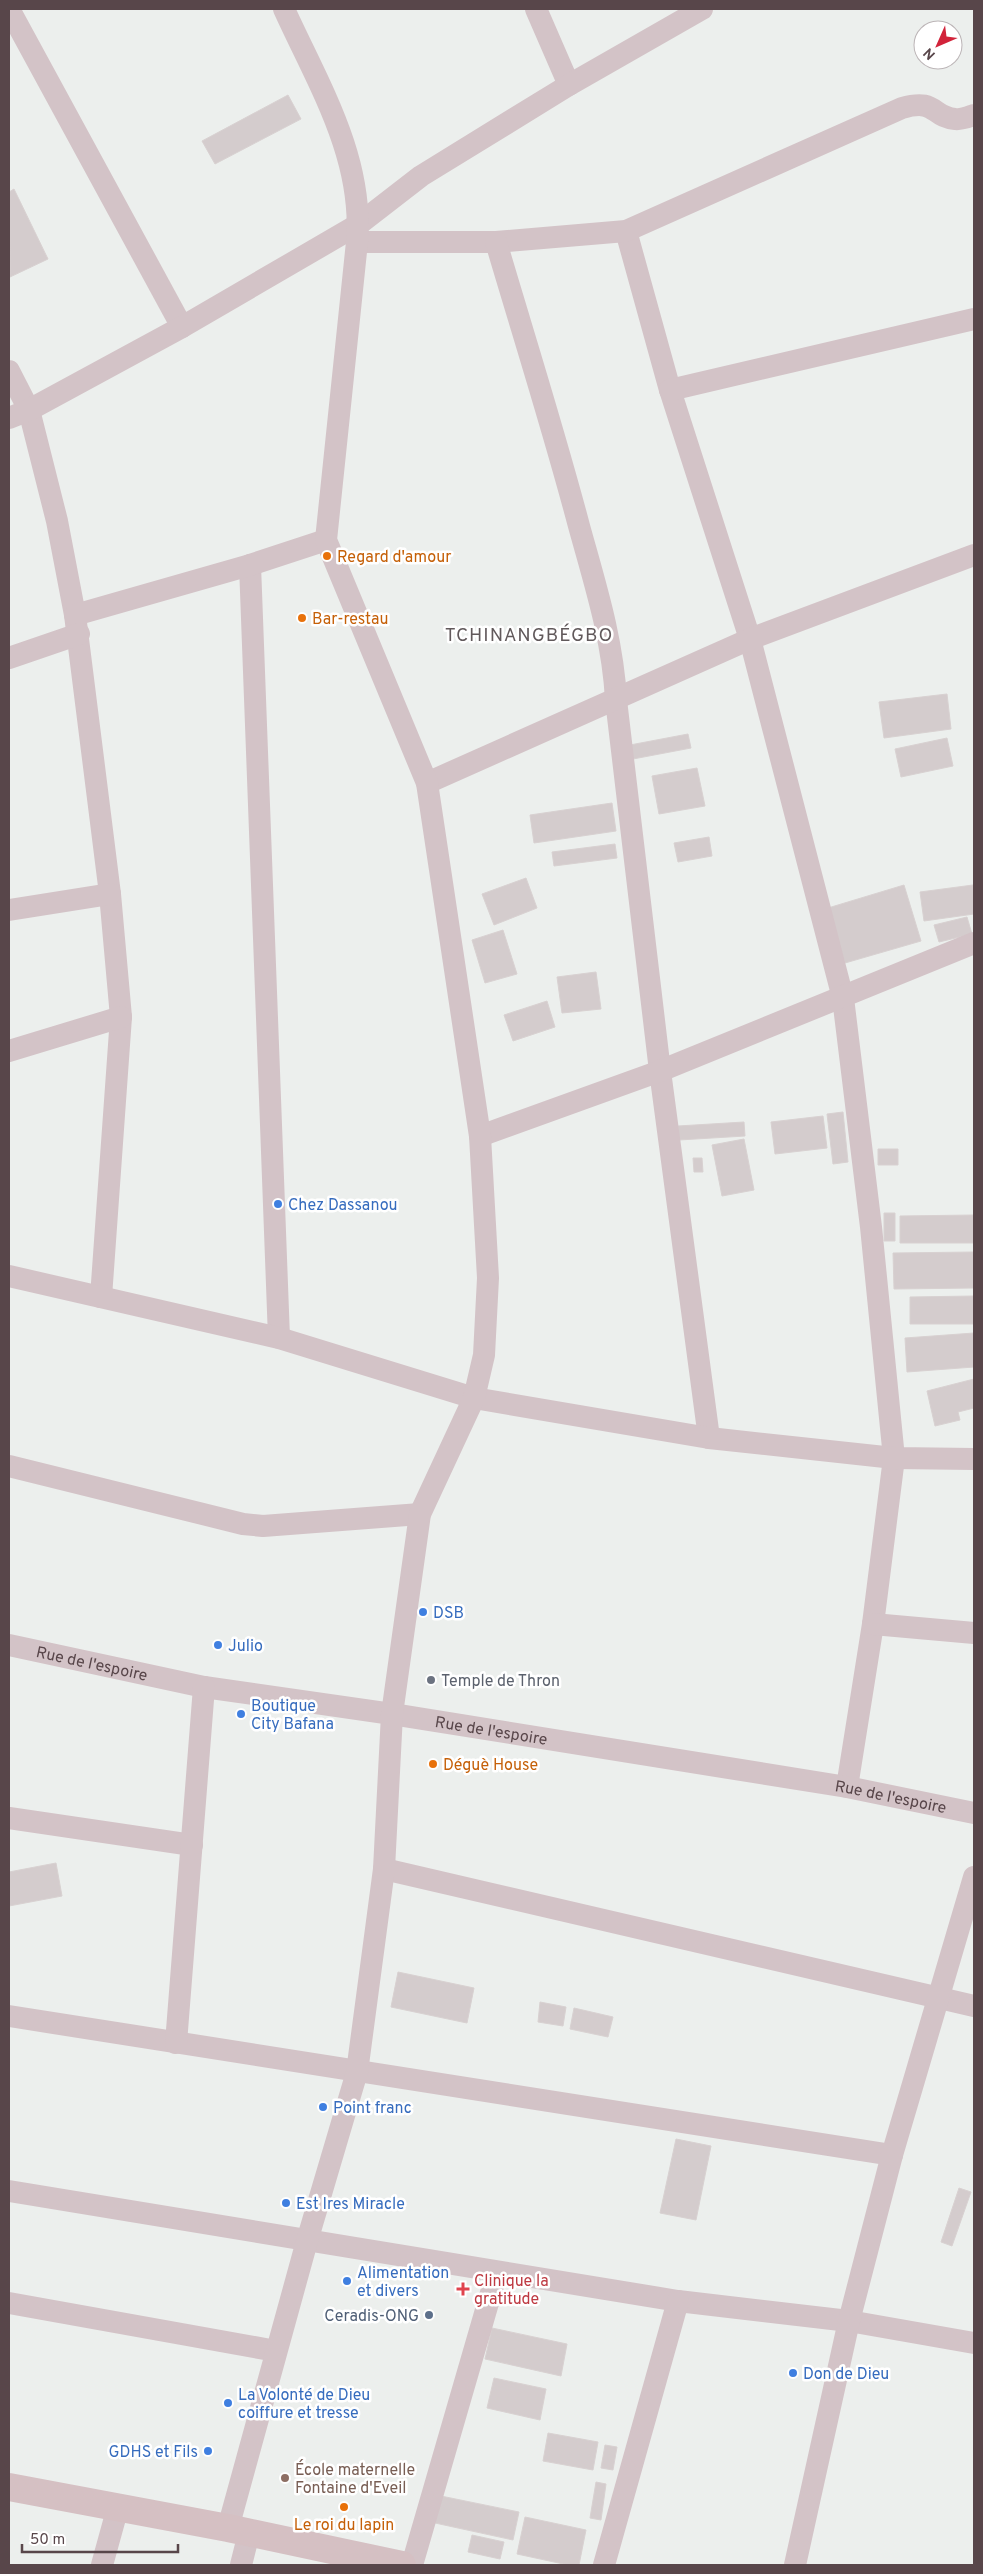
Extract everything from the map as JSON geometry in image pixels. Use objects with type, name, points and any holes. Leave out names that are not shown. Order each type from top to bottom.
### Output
[{"type":"main road","points":[[9,2487],[238,2530],[402,2565]]},
{"type":"street","points":[[9,9],[182,327]]},
{"type":"street","points":[[241,2565],[238,2530],[276,2351],[358,2072],[384,1869],[392,1714],[420,1514],[474,1398],[484,1355],[488,1278],[480,1136],[427,783],[326,540],[358,233],[356,189],[347,146],[284,9]]},
{"type":"street","points":[[536,9],[568,85]]},
{"type":"street","points":[[19,414],[358,233],[421,176],[568,85],[702,9]]},
{"type":"street","points":[[358,233],[496,242],[626,231],[902,108],[924,104],[947,118],[956,120],[974,114]]},
{"type":"street","points":[[626,231],[670,390],[750,639],[843,998],[871,1227],[894,1458],[873,1624],[847,1787]]},
{"type":"street","points":[[496,242],[564,471],[605,620],[614,665],[616,700],[660,1071],[709,1438]]},
{"type":"street","points":[[670,390],[974,319]]},
{"type":"street","points":[[9,372],[19,414],[57,521],[77,624],[110,894],[121,1017],[101,1297]]},
{"type":"street","points":[[9,658],[77,624],[326,540]]},
{"type":"street","points":[[427,783],[750,639],[974,555]]},
{"type":"street","points":[[250,565],[280,1338]]},
{"type":"street","points":[[9,910],[110,894]]},
{"type":"street","points":[[480,1136],[660,1071],[974,943]]},
{"type":"street","points":[[9,1051],[121,1017]]},
{"type":"street","points":[[9,1276],[280,1338],[474,1398],[709,1438],[894,1458],[974,1459]]},
{"type":"street","points":[[9,1466],[256,1526],[280,1527],[420,1514]]},
{"type":"street","points":[[873,1624],[974,1633]]},
{"type":"street","name":"Rue de l'espoire","points":[[9,1645],[204,1686],[392,1714],[847,1787],[974,1813]]},
{"type":"street","points":[[176,2043],[204,1686]]},
{"type":"street","points":[[9,1818],[192,1845]]},
{"type":"street","points":[[384,1869],[974,2006]]},
{"type":"street","points":[[795,2565],[848,2321],[892,2155],[974,1877]]},
{"type":"street","points":[[9,2016],[892,2155]]},
{"type":"street","points":[[9,2191],[678,2301],[848,2321],[974,2343]]},
{"type":"street","points":[[412,2565],[497,2272]]},
{"type":"street","points":[[604,2565],[678,2301]]},
{"type":"street","points":[[9,2303],[276,2351]]},
{"type":"street","points":[[102,2565],[118,2507]]},
{"type":"building","points":[[288,95],[301,119],[215,164],[202,141]]},
{"type":"building","points":[[14,189],[48,259],[10,277],[9,192]]},
{"type":"building","points":[[947,694],[951,729],[884,738],[879,702]]},
{"type":"building","points":[[688,734],[691,748],[633,759],[630,745]]},
{"type":"building","points":[[947,738],[953,766],[901,777],[895,749]]},
{"type":"building","points":[[697,768],[705,806],[659,814],[652,776]]},
{"type":"building","points":[[612,803],[616,831],[534,843],[530,815]]},
{"type":"building","points":[[709,837],[712,856],[678,862],[674,843]]},
{"type":"building","points":[[615,844],[617,858],[554,866],[552,852]]},
{"type":"building","points":[[526,878],[537,908],[494,925],[482,894]]},
{"type":"building","points":[[904,885],[921,941],[845,963],[828,908]]},
{"type":"building","points":[[973,885],[974,914],[924,921],[920,892]]},
{"type":"building","points":[[967,917],[972,934],[939,942],[934,925]]},
{"type":"building","points":[[503,930],[517,974],[485,983],[472,940]]},
{"type":"building","points":[[596,972],[601,1009],[562,1013],[557,977]]},
{"type":"building","points":[[547,1001],[555,1027],[513,1041],[504,1015]]},
{"type":"building","points":[[843,1112],[848,1162],[833,1164],[827,1114]]},
{"type":"building","points":[[823,1116],[827,1148],[775,1154],[771,1122]]},
{"type":"building","points":[[744,1122],[745,1136],[679,1140],[678,1126]]},
{"type":"building","points":[[744,1139],[754,1190],[722,1196],[712,1145]]},
{"type":"building","points":[[878,1149],[898,1149],[898,1165],[878,1165]]},
{"type":"building","points":[[693,1158],[702,1158],[703,1172],[694,1172]]},
{"type":"building","points":[[884,1213],[895,1213],[895,1241],[884,1241]]},
{"type":"building","points":[[974,1215],[974,1243],[900,1243],[900,1216]]},
{"type":"building","points":[[974,1252],[974,1288],[894,1289],[893,1253]]},
{"type":"building","points":[[974,1296],[974,1324],[910,1324],[910,1297]]},
{"type":"building","points":[[974,1333],[974,1367],[907,1372],[905,1338]]},
{"type":"building","points":[[974,1379],[974,1408],[958,1412],[960,1420],[935,1426],[927,1391]]},
{"type":"building","points":[[56,1863],[62,1896],[9,1906],[9,1872]]},
{"type":"building","points":[[398,1972],[474,1988],[467,2023],[391,2007]]},
{"type":"building","points":[[540,2002],[566,2007],[563,2026],[538,2022]]},
{"type":"building","points":[[574,2008],[613,2017],[608,2037],[570,2029]]},
{"type":"building","points":[[676,2139],[711,2146],[696,2220],[660,2213]]},
{"type":"building","points":[[959,2188],[971,2192],[952,2246],[941,2242]]},
{"type":"building","points":[[492,2328],[567,2344],[561,2376],[485,2359]]},
{"type":"building","points":[[494,2378],[546,2389],[540,2420],[487,2408]]},
{"type":"building","points":[[548,2433],[598,2442],[593,2470],[543,2461]]},
{"type":"building","points":[[605,2445],[617,2447],[613,2470],[601,2468]]},
{"type":"building","points":[[596,2482],[606,2484],[601,2520],[590,2518]]},
{"type":"building","points":[[441,2496],[519,2512],[513,2540],[435,2523]]},
{"type":"building","points":[[525,2517],[586,2530],[579,2565],[568,2565],[517,2554]]},
{"type":"building","points":[[472,2535],[504,2542],[500,2559],[468,2552]]},
{"type":"place","name":"Regard d'amour","points":[[327,556]]},
{"type":"place","name":"Bar-restau","points":[[302,618]]},
{"type":"place","name":"Chez Dassanou","points":[[278,1204]]},
{"type":"place","name":"DSB","points":[[423,1612]]},
{"type":"place","name":"Julio","points":[[218,1645]]},
{"type":"place","name":"Temple de Thron","points":[[431,1680]]},
{"type":"place","name":"Boutique City Bafana","points":[[241,1714]]},
{"type":"place","name":"Déguè House","points":[[433,1764]]},
{"type":"place","name":"Point franc","points":[[323,2107]]},
{"type":"place","name":"Est Ires Miracle","points":[[286,2203]]},
{"type":"place","name":"Alimentation et divers","points":[[347,2281]]},
{"type":"place","name":"Clinique la gratitude","points":[[463,2289]]},
{"type":"place","name":"Ceradis-ONG","points":[[429,2315]]},
{"type":"place","name":"Don de Dieu","points":[[793,2373]]},
{"type":"place","name":"La Volonté de Dieu coiffure et tresse","points":[[228,2403]]},
{"type":"place","name":"GDHS et Fils","points":[[208,2451]]},
{"type":"place","name":"École maternelle Fontaine d'Eveil","points":[[285,2478]]},
{"type":"place","name":"Le roi du lapin","points":[[344,2507]]},
{"type":"district","name":"TCHINANGBÉGBO","points":[[529,634]]}]
